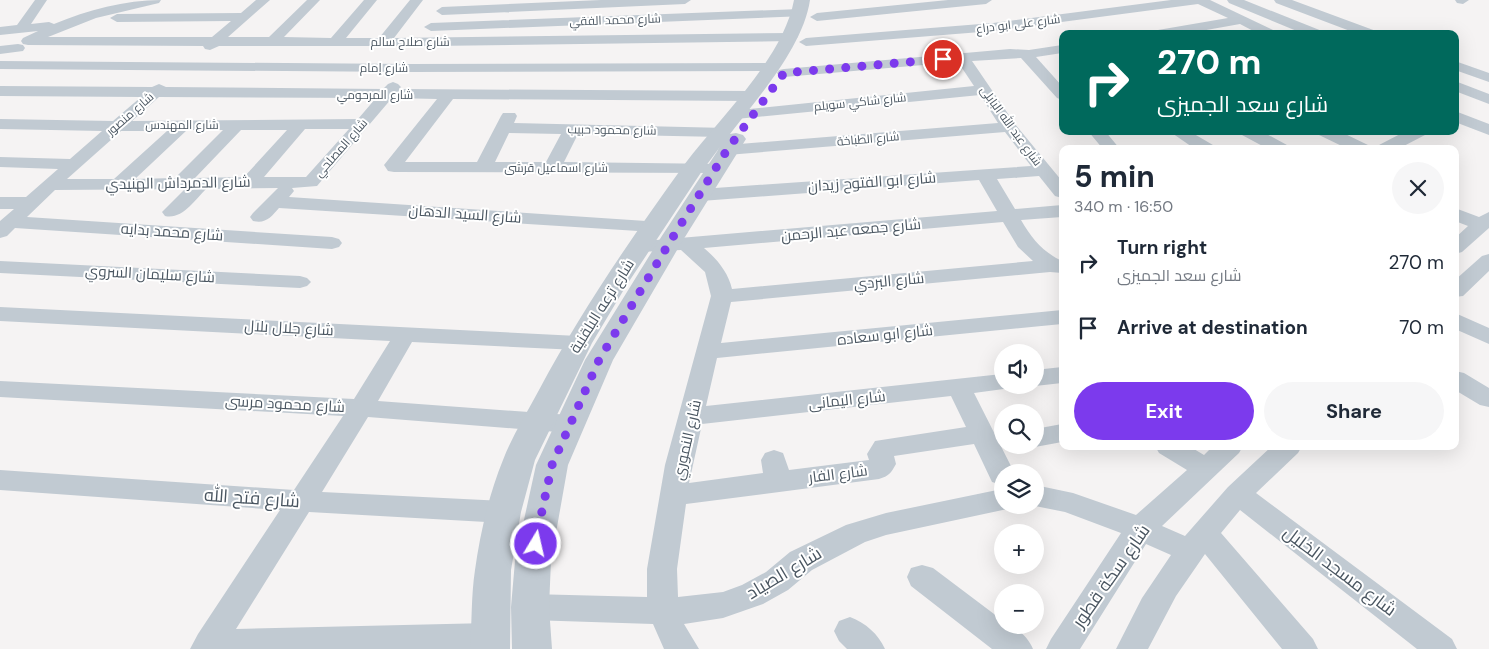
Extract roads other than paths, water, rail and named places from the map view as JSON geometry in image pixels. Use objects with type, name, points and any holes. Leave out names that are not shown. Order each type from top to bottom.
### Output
[{"type":"street","points":[[0,60],[23,39],[42,0]]},
{"type":"street","points":[[99,12],[108,0]]},
{"type":"street","points":[[0,50],[78,18],[155,0]]},
{"type":"street","name":"شارع منصور","points":[[6,227],[115,126],[264,0]]},
{"type":"street","points":[[272,42],[314,0]]},
{"type":"street","points":[[335,42],[371,0]]},
{"type":"street","points":[[382,42],[417,0]]},
{"type":"street","name":"شارع المصلحي","points":[[260,217],[274,202],[300,182],[314,180],[410,68],[442,11],[452,0]]},
{"type":"street","points":[[442,11],[685,0]]},
{"type":"street","points":[[806,18],[923,4],[986,0]]},
{"type":"street","points":[[1200,0],[1262,30]]},
{"type":"street","name":"شارع على ابو دراع","points":[[806,18],[956,31],[1200,0]]},
{"type":"street","points":[[1233,0],[1308,30]]},
{"type":"street","points":[[1280,0],[1360,30]]},
{"type":"street","points":[[78,18],[244,17]]},
{"type":"street","name":"شارع صلاح سالم","points":[[23,39],[382,42],[426,37],[806,18]]},
{"type":"street","name":"شارع محمد الفقي","points":[[426,37],[806,18]]},
{"type":"street","name":"شارع ترعه البلقنية","points":[[532,649],[530,607],[533,561],[552,465],[599,360],[642,287],[662,240],[728,134],[776,70],[806,18]]},
{"type":"street","points":[[1182,30],[1242,20]]},
{"type":"street","points":[[956,31],[986,56]]},
{"type":"street","points":[[0,32],[23,39]]},
{"type":"street","name":"شارع إمام","points":[[0,65],[776,70],[963,58],[1010,53],[1025,54],[1059,49]]},
{"type":"street","points":[[1025,54],[1059,92]]},
{"type":"street","name":"شارع عبد الله البابلى","points":[[963,58],[1009,127],[1059,189]]},
{"type":"street","points":[[1459,67],[1489,78]]},
{"type":"street","points":[[483,168],[532,68]]},
{"type":"street","points":[[1459,88],[1489,99]]},
{"type":"street","name":"شارع شاكي سويلم","points":[[728,134],[984,90]]},
{"type":"street","name":"شارع المرحومي","points":[[0,91],[519,95],[728,134]]},
{"type":"street","name":"شارع اسماعيل قرشى","points":[[448,95],[393,165],[394,167],[552,168],[728,134]]},
{"type":"street","points":[[1459,117],[1486,126]]},
{"type":"street","name":"شارع المهندس","points":[[0,124],[115,126],[363,124]]},
{"type":"street","points":[[119,184],[183,125]]},
{"type":"street","points":[[180,183],[237,125]]},
{"type":"street","points":[[249,183],[300,125]]},
{"type":"street","name":"شارع الطباخة","points":[[728,134],[1009,127]]},
{"type":"street","name":"شارع محمود حبيب","points":[[503,128],[728,134]]},
{"type":"street","points":[[552,168],[572,130]]},
{"type":"street","name":"شارع ترعه البلقنية","points":[[489,643],[492,570],[504,512],[519,460],[578,344],[614,286],[662,240],[701,195],[728,134]]},
{"type":"street","points":[[1100,135],[1108,145]]},
{"type":"street","points":[[1184,135],[1200,145]]},
{"type":"street","points":[[1255,135],[1274,145]]},
{"type":"street","points":[[1333,135],[1354,145]]},
{"type":"street","points":[[1392,145],[1411,135]]},
{"type":"street","points":[[0,162],[72,164]]},
{"type":"street","name":"شارع ابو الفتوح زيدان","points":[[701,195],[1042,170]]},
{"type":"street","points":[[985,174],[1030,249],[1059,267]]},
{"type":"street","name":"شارع الدمرداش الهنيدي","points":[[50,185],[300,182]]},
{"type":"street","points":[[172,212],[200,183]]},
{"type":"street","points":[[0,202],[31,203]]},
{"type":"street","name":"شارع السيد الدهان","points":[[274,202],[662,240]]},
{"type":"street","name":"شارع جمعه عبد الرحمن","points":[[662,240],[1059,212]]},
{"type":"street","points":[[1459,215],[1485,221]]},
{"type":"street","points":[[1459,245],[1485,221]]},
{"type":"street","name":"شارع محمد بدايه","points":[[6,227],[332,243]]},
{"type":"street","name":"شارع النموري","points":[[662,240],[710,263],[722,284],[722,296],[678,465],[662,569],[663,611],[675,639],[683,649]]},
{"type":"street","points":[[1459,251],[1486,267],[1459,288]]},
{"type":"street","name":"شارع سليمان السروي","points":[[0,267],[300,282]]},
{"type":"street","name":"شارع البردي","points":[[722,296],[1059,267]]},
{"type":"street","points":[[614,286],[642,287]]},
{"type":"street","name":"شارع جلال بلال","points":[[0,314],[578,344]]},
{"type":"street","name":"شارع ابو سعاده","points":[[708,352],[1059,317]]},
{"type":"street","points":[[1459,322],[1489,337]]},
{"type":"street","points":[[207,646],[299,501],[361,408],[405,334]]},
{"type":"street","points":[[1044,377],[1059,375]]},
{"type":"street","points":[[1459,381],[1489,398]]},
{"type":"street","name":"شارع اليمانى","points":[[692,416],[994,383]]},
{"type":"street","points":[[959,388],[991,441],[998,464]]},
{"type":"street","name":"شارع محمود مرسى","points":[[0,389],[361,408],[570,424]]},
{"type":"street","points":[[1044,436],[1059,434]]},
{"type":"street","name":"شارع الفار","points":[[674,495],[776,470],[831,467],[879,469],[883,463],[880,451],[886,447],[991,441]]},
{"type":"street","points":[[1175,450],[1205,468]]},
{"type":"street","name":"شارع سكة قطور","points":[[1062,649],[1115,565],[1142,528],[1225,450]]},
{"type":"street","points":[[1132,649],[1164,591],[1197,542],[1238,494],[1285,450]]},
{"type":"street","name":"شارع فتح الله","points":[[0,480],[299,501],[504,512]]},
{"type":"street","name":"شارع مسجد الخليل","points":[[1238,494],[1441,649]]},
{"type":"street","points":[[1044,498],[1065,501],[1142,528],[1197,542],[1302,649]]},
{"type":"street","name":"شارع الصياد","points":[[530,607],[663,611],[694,610],[724,605],[752,595],[777,581],[801,562],[856,533],[886,524],[994,502]]},
{"type":"street","points":[[922,577],[1016,649]]},
{"type":"street","points":[[207,646],[489,643]]}]
